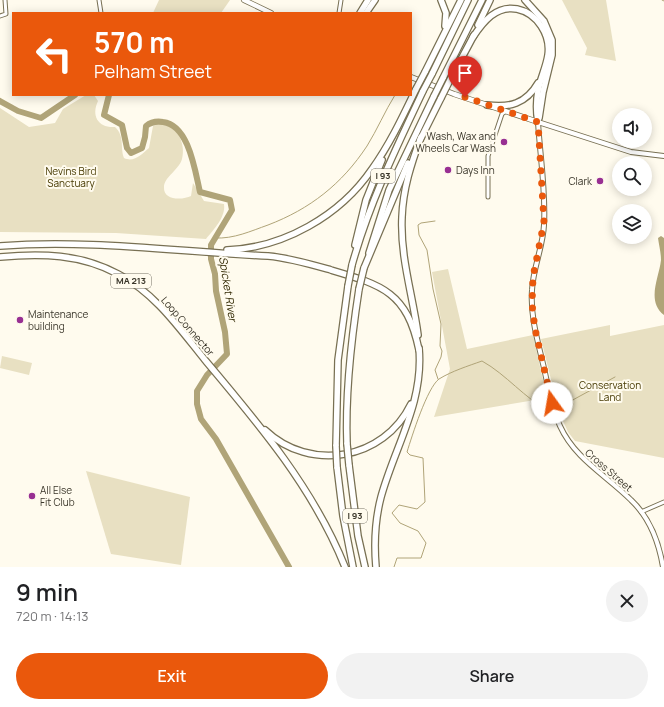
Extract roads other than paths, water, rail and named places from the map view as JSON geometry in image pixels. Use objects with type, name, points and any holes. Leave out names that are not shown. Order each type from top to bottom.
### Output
[{"type":"highway","points":[[361,12],[368,0]]},
{"type":"highway","points":[[367,12],[375,0]]},
{"type":"highway","points":[[436,48],[447,18],[445,7],[441,0]]},
{"type":"highway","points":[[215,252],[246,249],[271,243],[301,231],[315,223],[337,206],[358,186],[372,171],[388,143],[461,0]]},
{"type":"highway","name":"I 93","points":[[353,567],[343,516],[336,446],[338,360],[352,265],[380,183],[468,0]]},
{"type":"highway","name":"I 93","points":[[365,567],[358,536],[347,444],[347,401],[350,354],[359,289],[364,268],[389,190],[482,0]]},
{"type":"highway","points":[[364,268],[407,165],[490,0]]},
{"type":"highway","points":[[526,0],[547,25],[552,44],[552,54],[538,122]]},
{"type":"highway","points":[[472,36],[487,18],[500,10],[513,8],[526,12],[540,24],[547,42],[548,56],[541,76],[536,108],[538,122]]},
{"type":"highway","points":[[487,105],[506,106],[521,101],[534,88],[541,76]]},
{"type":"highway","points":[[376,567],[375,538],[380,499],[416,400],[420,371],[419,350],[403,246],[402,218],[408,174],[421,138]]},
{"type":"highway","points":[[352,265],[357,233],[366,200],[388,143]]},
{"type":"highway","points":[[0,246],[78,245],[215,252],[287,258],[376,284],[390,293],[400,305],[413,330],[419,350]]},
{"type":"highway","name":"Loop Connector","points":[[0,257],[49,255],[71,257],[95,264],[123,276],[144,291],[158,304],[252,417]]},
{"type":"highway","points":[[252,417],[274,437],[296,450],[321,456],[344,455],[370,447],[390,433],[407,412],[417,388]]},
{"type":"highway","points":[[252,417],[290,467],[308,494],[328,530],[345,567]]},
{"type":"main road","points":[[244,0],[269,12]]},
{"type":"main road","points":[[412,77],[538,122]]},
{"type":"street","points":[[0,16],[6,14],[5,0]]},
{"type":"street","points":[[99,0],[101,12]]},
{"type":"street","points":[[339,12],[341,0]]},
{"type":"street","points":[[488,197],[488,156],[502,114],[506,111]]},
{"type":"street","points":[[538,122],[631,152],[664,156]]},
{"type":"street","name":"Cross Street","points":[[538,122],[544,222],[533,277],[532,304],[535,329],[552,403],[562,429],[575,450],[592,468],[627,496],[641,512],[653,532],[663,567]]},
{"type":"street","points":[[641,512],[664,502]]},
{"type":"waterway","name":"Spicket River","points":[[0,101],[18,111],[41,118],[74,96]]},
{"type":"waterway","name":"Spicket River","points":[[109,96],[104,115],[122,125],[127,148],[131,153],[142,148],[146,126],[159,122],[172,125],[179,131],[185,140],[193,161],[200,192],[230,200],[232,210],[211,245],[211,259],[225,332],[227,354],[207,375],[197,391],[197,404],[201,419],[216,439],[289,567]]},
{"type":"waterway","points":[[215,238],[236,236],[283,219],[324,194],[357,160],[371,140],[394,96]]},
{"type":"waterway","points":[[435,221],[421,223],[418,225],[419,235],[427,250],[433,289],[441,324],[440,346],[442,351],[435,370],[438,379]]},
{"type":"waterway","points":[[394,567],[397,558],[421,558],[426,543],[418,531],[400,523],[392,513],[399,505],[417,509],[425,502],[423,458],[410,455],[407,452],[416,424],[434,384],[444,376],[482,361],[500,373],[540,406],[549,411]]},
{"type":"waterway","points":[[558,408],[615,377]]},
{"type":"place","name":"Wash, Wax and Wheels Car Wash","points":[[504,142]]},
{"type":"place","name":"Days Inn","points":[[448,170]]},
{"type":"place","name":"Clark","points":[[600,181]]},
{"type":"place","name":"Maintenance building","points":[[20,320]]},
{"type":"place","name":"All Else Fit Club","points":[[32,496]]},
{"type":"park label","name":"Nevins Bird Sanctuary","points":[[71,176]]},
{"type":"park label","name":"Conservation Land","points":[[610,390]]}]
